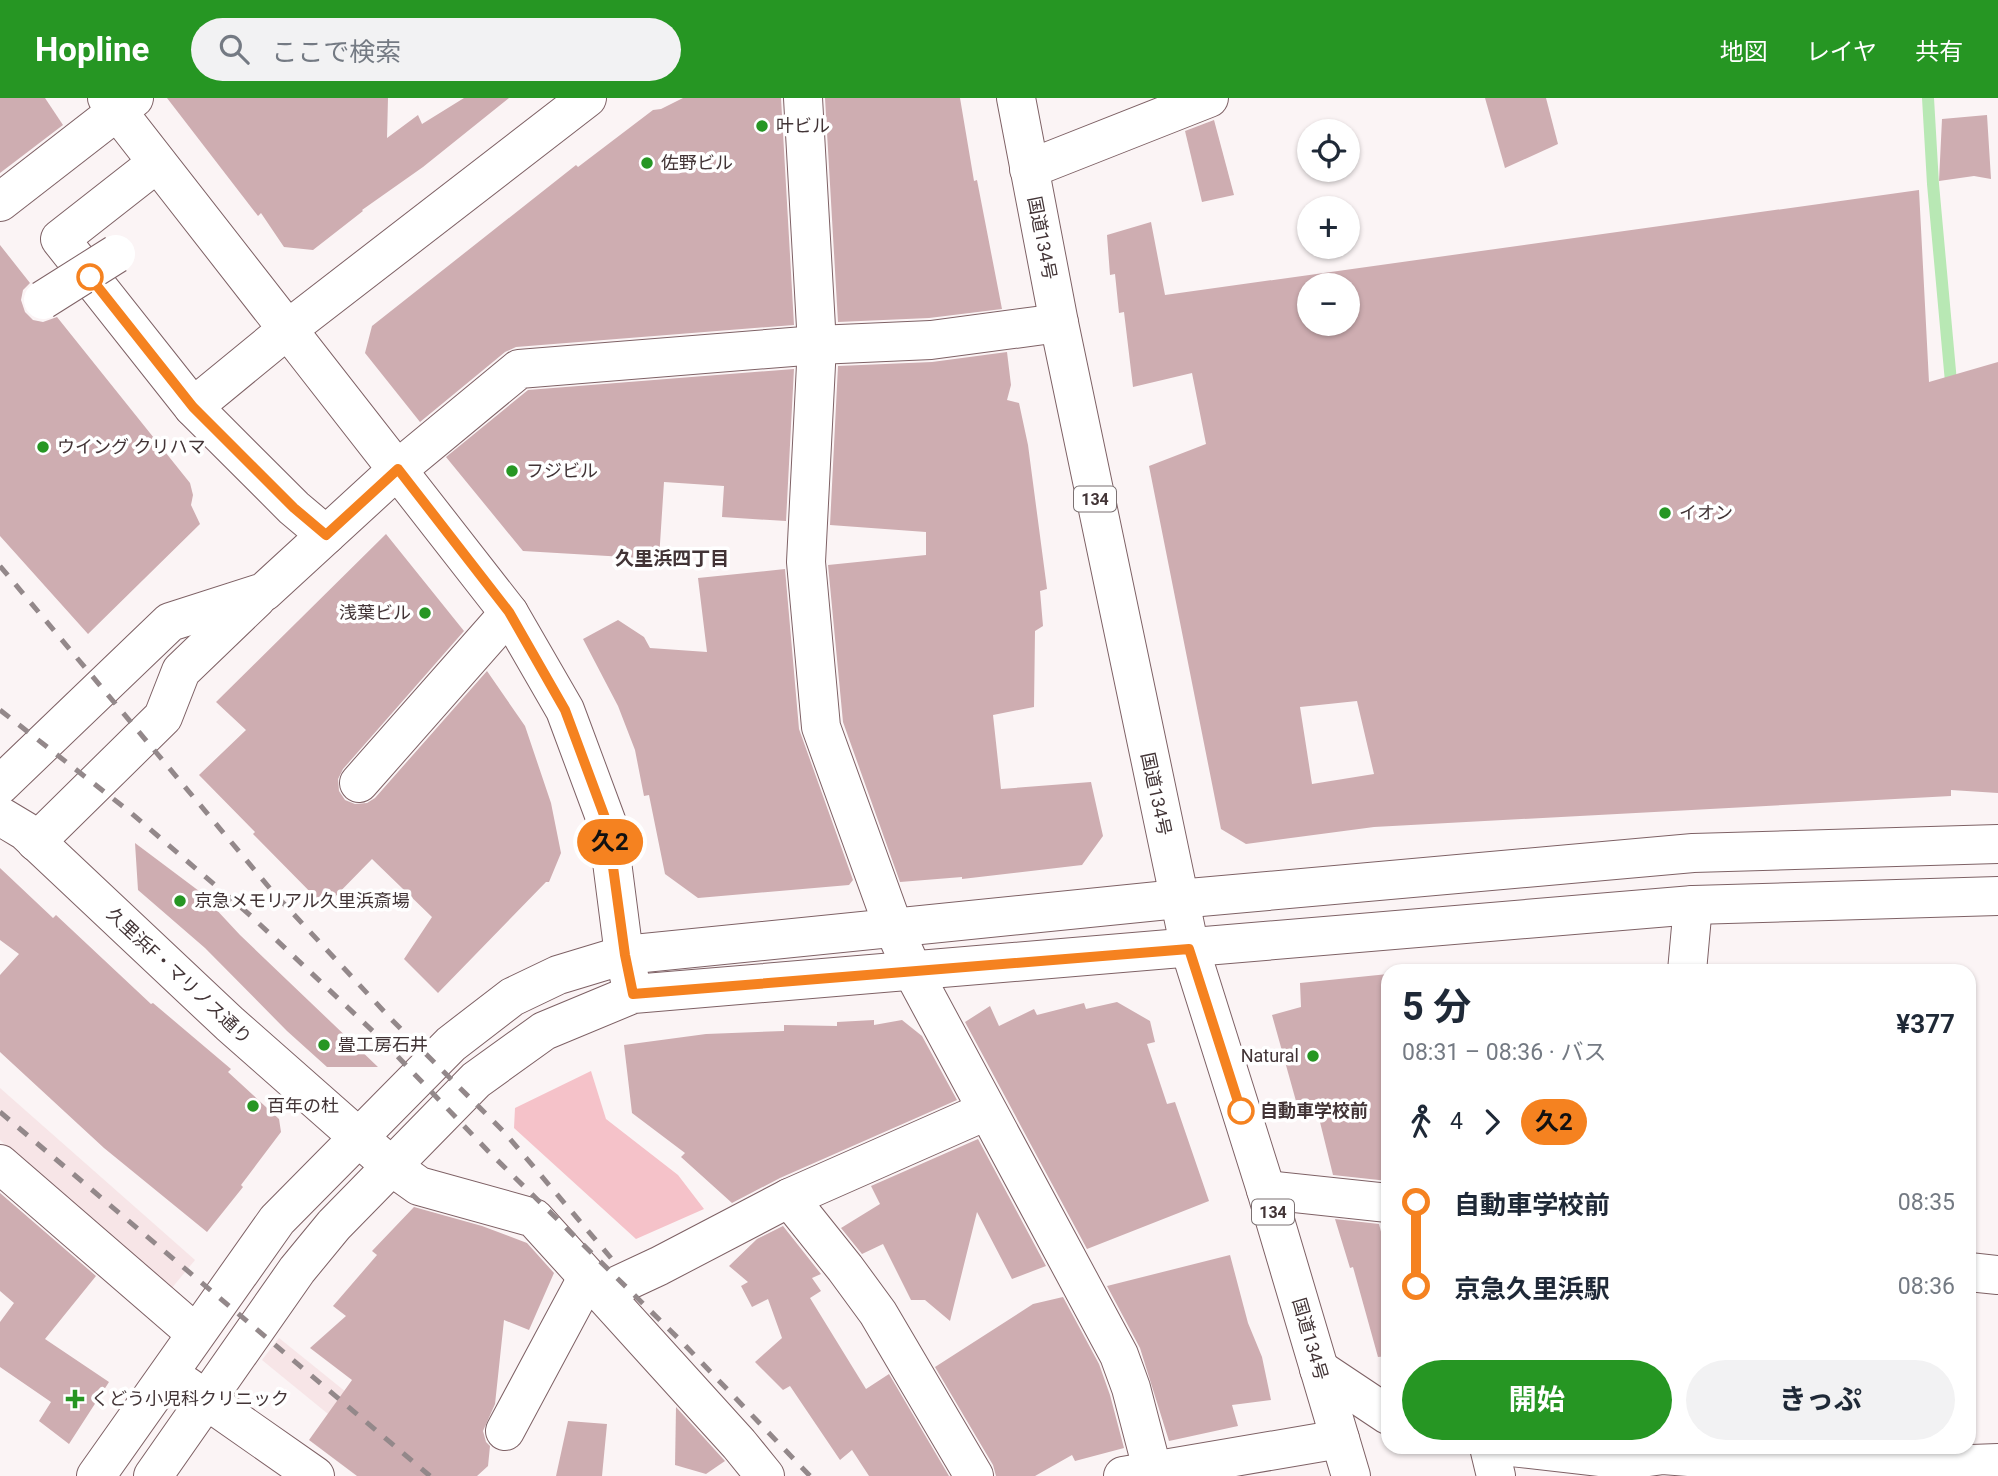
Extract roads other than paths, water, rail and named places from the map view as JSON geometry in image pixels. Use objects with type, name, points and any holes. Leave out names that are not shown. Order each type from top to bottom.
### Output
[{"type":"main road","points":[[193,407],[288,328],[587,98]]},
{"type":"main road","points":[[803,98],[817,345],[806,562],[821,727],[893,926],[913,972],[986,1111],[1119,1356],[1131,1388],[1143,1474],[1340,1438]]},
{"type":"main road","name":"国道134号","points":[[1016,98],[1059,323],[1189,949],[1266,1190],[1351,1476]]},
{"type":"main road","points":[[1029,169],[1209,98]]},
{"type":"main road","points":[[0,202],[119,102],[157,163],[509,612],[565,710],[607,823],[633,994]]},
{"type":"main road","points":[[157,163],[60,239],[193,407],[294,508],[326,535]]},
{"type":"main road","points":[[43,300],[116,254]]},
{"type":"main road","points":[[36,842],[163,717],[181,671],[398,469],[519,369],[817,345],[931,340],[1059,323]]},
{"type":"main road","points":[[0,785],[170,622],[264,592]]},
{"type":"main road","points":[[359,783],[509,612]]},
{"type":"main road","name":"久里浜F・マリノス通り","points":[[0,816],[25,831],[230,1024],[391,1166],[419,1186],[534,1218],[765,1476]]},
{"type":"main road","points":[[96,1476],[277,1220],[451,1044],[512,997],[558,975],[625,955],[1178,899],[1693,853],[1998,844]]},
{"type":"main road","points":[[153,1476],[297,1270],[334,1225],[476,1080],[544,1031],[633,994],[1693,905],[1998,896]]},
{"type":"main road","points":[[1688,964],[1693,905]]},
{"type":"main road","points":[[505,1431],[594,1286],[659,1266],[789,1198],[986,1111]]},
{"type":"main road","points":[[0,1164],[195,1333]]},
{"type":"main road","points":[[1266,1190],[1381,1202]]},
{"type":"main road","points":[[789,1198],[878,1313],[974,1476]]},
{"type":"main road","points":[[1976,1273],[1998,1275]]},
{"type":"main road","points":[[1319,1369],[1381,1410]]},
{"type":"main road","points":[[169,1374],[315,1476]]},
{"type":"main road","points":[[1491,1454],[1496,1476]]},
{"type":"main road","points":[[1573,1454],[1626,1460],[1651,1459],[1780,1469],[1998,1463]]},
{"type":"waterway","points":[[1928,98],[1952,393]]},
{"type":"railway","points":[[0,566],[273,892],[393,1021],[505,1133],[611,1258]]},
{"type":"railway","points":[[0,710],[130,812],[251,916],[378,1036],[488,1151],[681,1341],[810,1476]]},
{"type":"railway","points":[[0,1112],[430,1476]]},
{"type":"place","name":"叶ビル","points":[[762,126]]},
{"type":"place","name":"佐野ビル","points":[[647,163]]},
{"type":"place","name":"ウイング クリハマ","points":[[43,447]]},
{"type":"place","name":"フジビル","points":[[512,471]]},
{"type":"place","name":"イオン","points":[[1665,513]]},
{"type":"place","name":"浅葉ビル","points":[[425,613]]},
{"type":"place","name":"京急メモリアル久里浜斎場","points":[[180,901]]},
{"type":"place","name":"畳工房石井","points":[[324,1045]]},
{"type":"place","name":"Natural","points":[[1313,1056]]},
{"type":"place","name":"百年の杜","points":[[253,1106]]},
{"type":"place","name":"自動車学校前","points":[[1241,1111]]},
{"type":"place","name":"くどう小児科クリニック","points":[[75,1399]]},
{"type":"district","name":"久里浜四丁目","points":[[672,558]]}]
